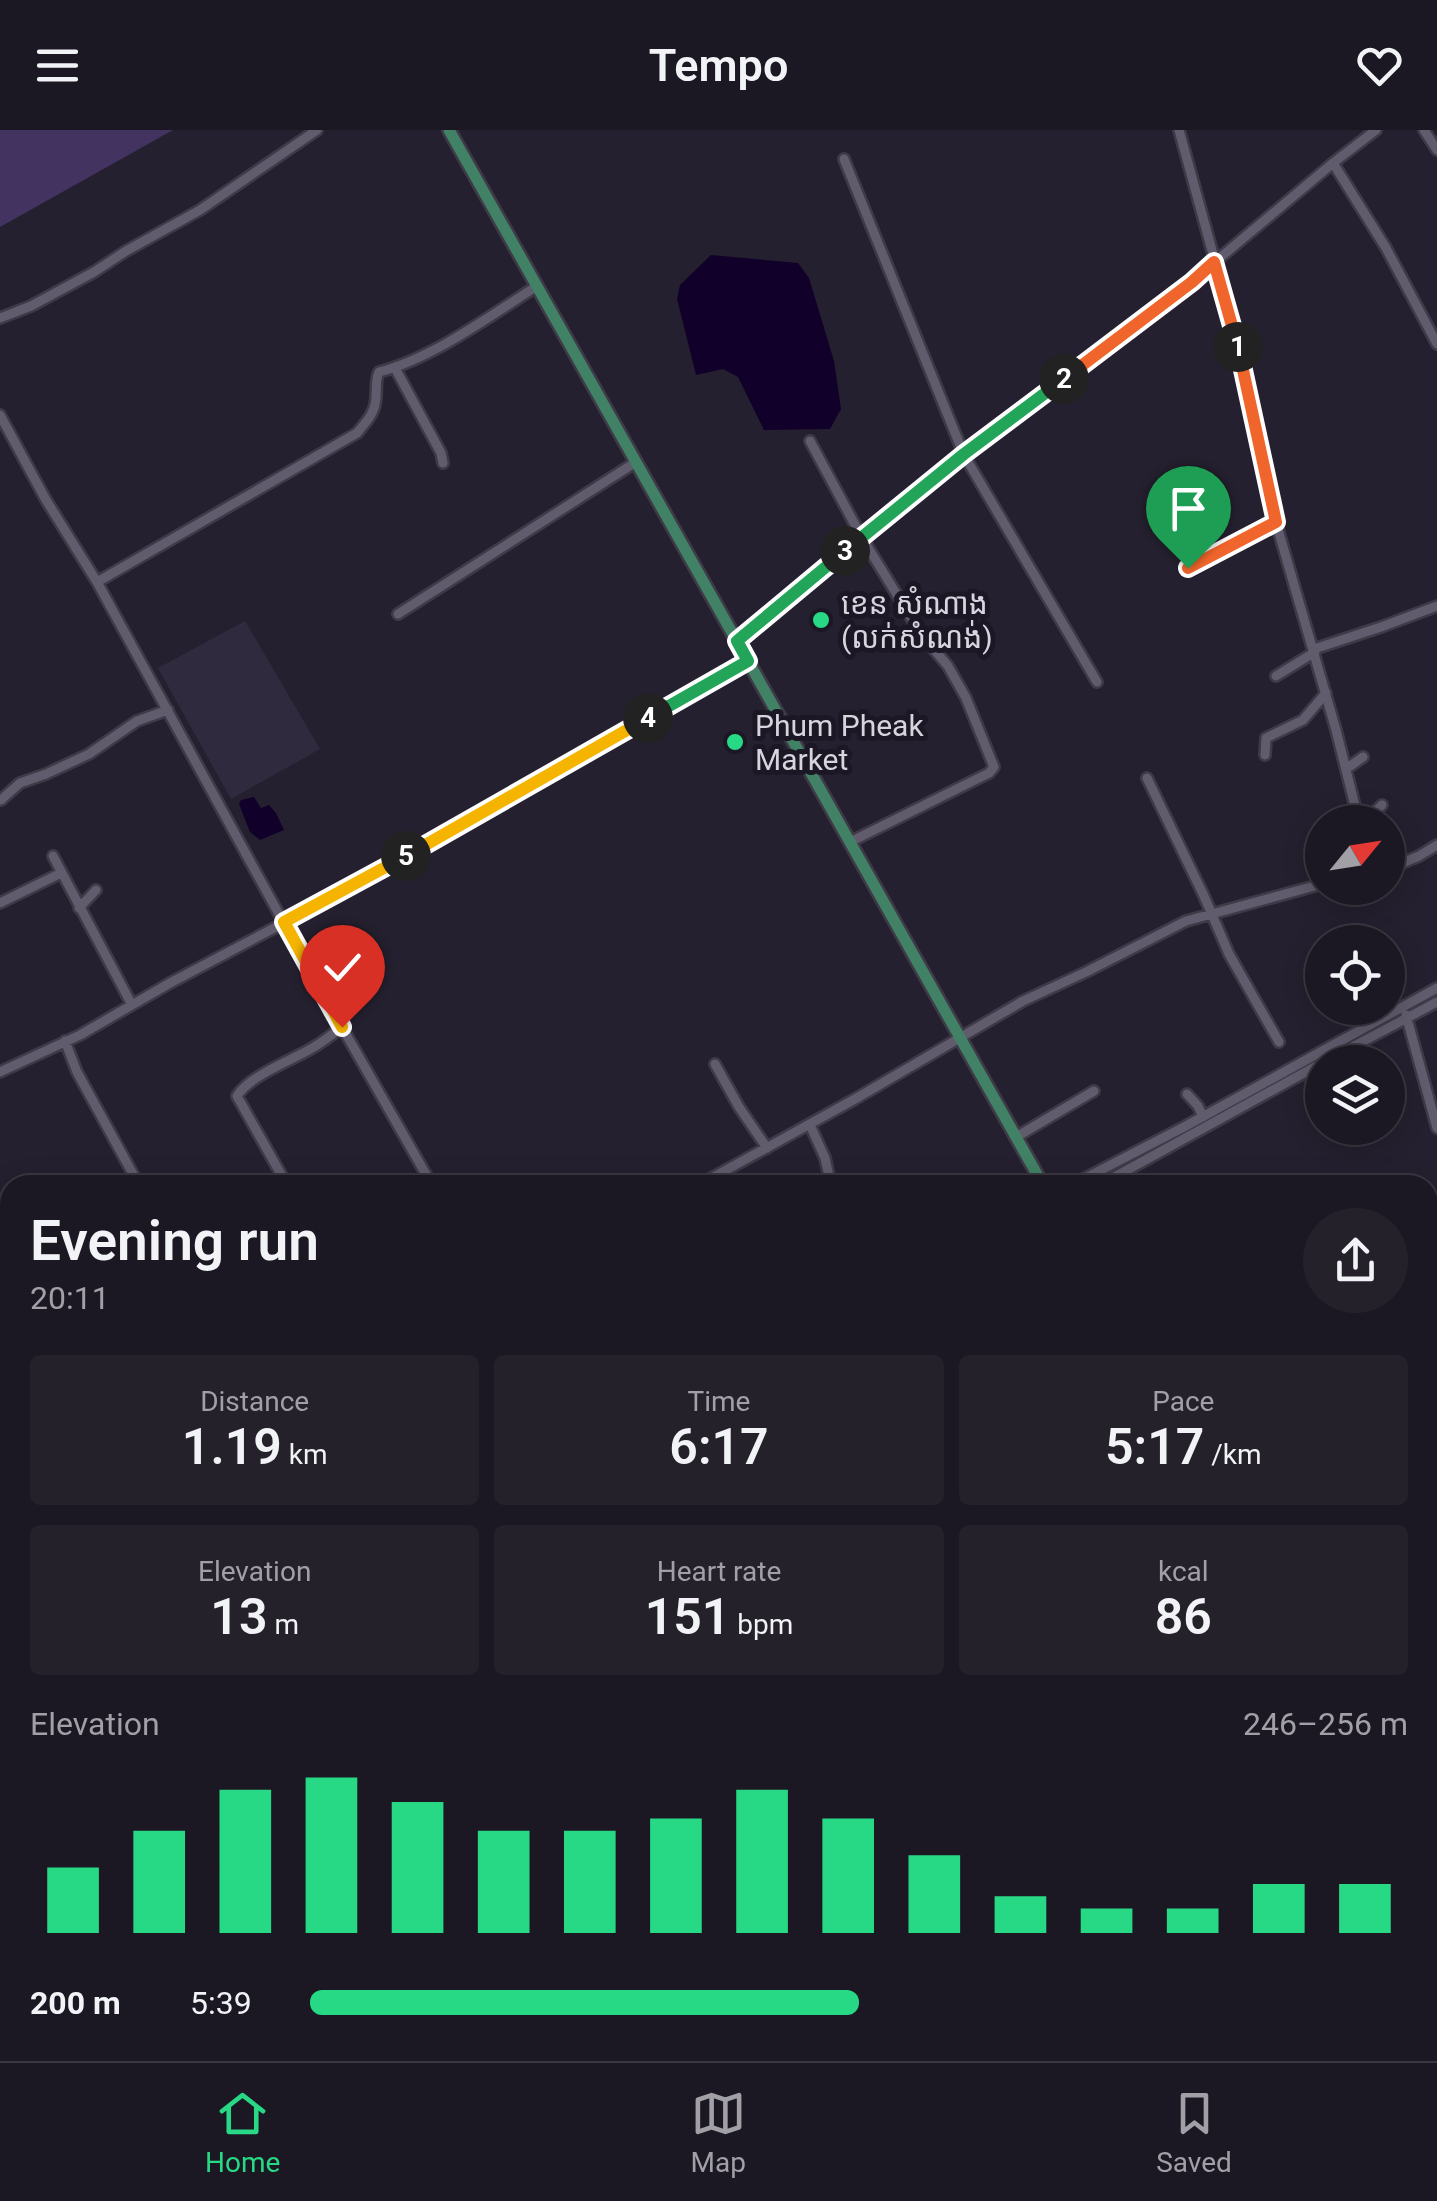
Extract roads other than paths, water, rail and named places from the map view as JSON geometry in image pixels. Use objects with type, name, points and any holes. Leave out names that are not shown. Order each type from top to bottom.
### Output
[{"type":"main road","points":[[449,130],[1037,1175]]},
{"type":"street","points":[[0,318],[94,272],[200,210],[317,130]]},
{"type":"street","points":[[1179,130],[1242,360],[1276,522],[1357,805]]},
{"type":"street","points":[[737,641],[964,454],[1192,282],[1376,130]]},
{"type":"street","points":[[1424,130],[1437,150]]},
{"type":"street","points":[[844,160],[964,454],[1097,682]]},
{"type":"street","points":[[1333,163],[1378,234],[1437,344]]},
{"type":"street","points":[[97,582],[357,432],[374,412],[379,372],[463,334],[537,286]]},
{"type":"street","points":[[394,368],[444,463]]},
{"type":"street","points":[[0,415],[426,1175]]},
{"type":"street","points":[[810,440],[921,634],[948,666],[966,698],[994,768],[989,774],[850,842]]},
{"type":"street","points":[[398,614],[636,462]]},
{"type":"street","points":[[1188,568],[1276,522]]},
{"type":"street","points":[[1276,676],[1314,650],[1437,606]]},
{"type":"street","points":[[2,1067],[80,1036],[369,878],[748,661]]},
{"type":"street","points":[[1265,755],[1266,738],[1302,720],[1326,694]]},
{"type":"street","points":[[1,800],[20,783],[89,754],[137,720],[168,710]]},
{"type":"street","points":[[1346,769],[1363,758]]},
{"type":"street","points":[[1147,778],[1229,954],[1279,1042]]},
{"type":"street","points":[[1405,863],[1437,845]]},
{"type":"street","points":[[53,856],[132,1005]]},
{"type":"street","points":[[0,904],[61,872]]},
{"type":"street","points":[[717,1175],[1023,1001],[1186,921],[1305,889]]},
{"type":"street","points":[[79,908],[96,890]]},
{"type":"street","points":[[1405,1012],[1437,988]]},
{"type":"street","points":[[1405,1013],[1437,1002]]},
{"type":"street","points":[[1405,1016],[1437,1128]]},
{"type":"street","points":[[1091,1175],[1381,1025]]},
{"type":"street","points":[[1352,1045],[1385,1025]]},
{"type":"street","points":[[282,1175],[237,1096],[240,1090],[342,1027]]},
{"type":"street","points":[[65,1041],[76,1072],[133,1175]]},
{"type":"street","points":[[715,1064],[767,1148]]},
{"type":"street","points":[[1118,1175],[1305,1073]]},
{"type":"street","points":[[1016,1137],[1094,1090]]},
{"type":"street","points":[[1187,1094],[1203,1116]]},
{"type":"street","points":[[810,1124],[829,1175]]},
{"type":"place","name":"ខេន សំណាង (លក់សំណង់)","points":[[821,620]]},
{"type":"place","name":"Phum Pheak Market","points":[[735,742]]}]
